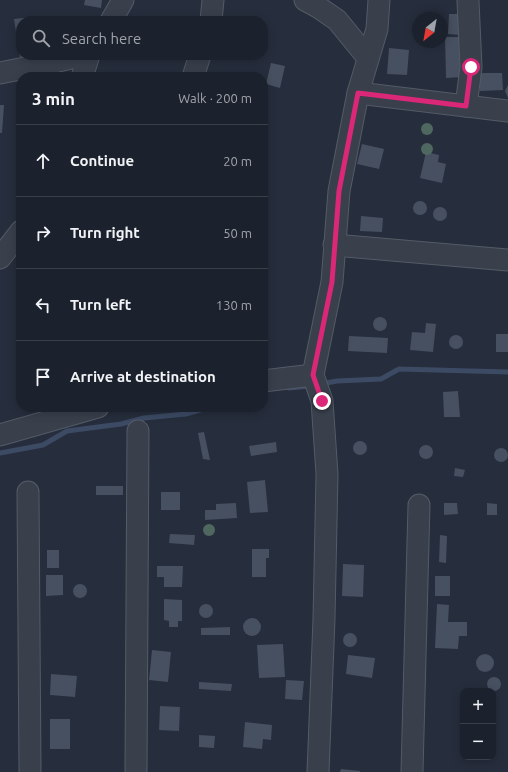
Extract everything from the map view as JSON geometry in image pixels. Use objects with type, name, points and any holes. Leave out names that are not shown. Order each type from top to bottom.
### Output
[{"type":"street","points":[[114,16],[123,0]]},
{"type":"street","points":[[211,16],[212,0]]},
{"type":"street","points":[[305,0],[337,20],[368,58]]},
{"type":"street","points":[[318,772],[328,474],[322,401],[313,375],[332,282],[339,191],[358,93],[377,29],[379,0]]},
{"type":"street","points":[[466,106],[471,67],[468,0]]},
{"type":"street","points":[[0,73],[62,60]]},
{"type":"street","points":[[84,72],[87,60]]},
{"type":"street","points":[[195,72],[198,60]]},
{"type":"street","points":[[358,93],[508,111]]},
{"type":"street","points":[[0,258],[16,237]]},
{"type":"street","points":[[334,245],[508,260]]},
{"type":"street","points":[[268,380],[313,375]]},
{"type":"street","points":[[0,435],[80,412]]},
{"type":"street","points":[[136,772],[138,432]]},
{"type":"street","points":[[28,492],[30,772]]},
{"type":"street","points":[[412,772],[419,505]]},
{"type":"building","points":[[85,0],[102,0],[101,8],[84,5]]},
{"type":"building","points":[[449,14],[462,14],[461,35],[448,34]]},
{"type":"building","points":[[14,19],[16,19],[16,32]]},
{"type":"building","points":[[448,37],[462,37],[463,77],[446,78],[445,48],[448,48]]},
{"type":"building","points":[[389,48],[409,50],[407,75],[387,74]]},
{"type":"building","points":[[271,63],[285,66],[280,88],[268,85],[268,76]]},
{"type":"building","points":[[480,73],[502,73],[503,90],[480,91]]},
{"type":"building","points":[[508,85],[508,98],[505,91]]},
{"type":"building","points":[[0,105],[4,105],[2,133],[0,133]]},
{"type":"building","points":[[362,144],[384,149],[379,169],[357,164]]},
{"type":"building","points":[[426,152],[439,155],[438,162],[446,164],[442,183],[420,178]]},
{"type":"building","points":[[417,201],[423,201],[427,205],[427,211],[423,215],[417,215],[413,211],[413,205]]},
{"type":"building","points":[[437,207],[443,207],[447,211],[447,217],[443,221],[437,221],[433,217],[433,211]]},
{"type":"building","points":[[361,216],[383,218],[382,232],[360,231]]},
{"type":"building","points":[[377,317],[383,317],[387,321],[387,327],[383,331],[377,331],[373,327],[373,321]]},
{"type":"building","points":[[426,323],[436,324],[433,352],[410,350],[412,332],[425,333]]},
{"type":"building","points":[[496,334],[508,334],[508,352],[496,352]]},
{"type":"building","points":[[453,335],[459,335],[463,339],[463,345],[459,349],[453,349],[449,345],[449,339]]},
{"type":"building","points":[[349,336],[388,338],[387,353],[348,351]]},
{"type":"building","points":[[458,391],[460,417],[444,417],[443,392]]},
{"type":"building","points":[[204,432],[210,460],[203,459],[198,433]]},
{"type":"building","points":[[357,441],[363,441],[367,445],[367,451],[363,455],[357,455],[353,451],[353,445]]},
{"type":"building","points":[[276,442],[277,452],[251,456],[249,446]]},
{"type":"building","points":[[423,445],[429,445],[433,449],[433,455],[429,459],[423,459],[419,455],[419,449]]},
{"type":"building","points":[[498,448],[504,448],[508,452],[508,458],[504,462],[498,462],[494,458],[494,452]]},
{"type":"building","points":[[455,468],[465,470],[463,477],[454,476]]},
{"type":"building","points":[[265,480],[268,512],[250,513],[247,482]]},
{"type":"building","points":[[96,486],[123,486],[123,495],[96,495]]},
{"type":"building","points":[[161,492],[180,492],[180,510],[161,510]]},
{"type":"building","points":[[236,503],[237,518],[205,520],[205,510],[216,510],[216,504]]},
{"type":"building","points":[[444,503],[457,503],[458,514],[444,515]]},
{"type":"building","points":[[487,503],[497,504],[497,515],[487,515]]},
{"type":"building","points":[[170,534],[195,535],[194,545],[169,543]]},
{"type":"building","points":[[440,535],[447,536],[446,563],[439,562]]},
{"type":"building","points":[[252,549],[269,549],[269,558],[266,558],[266,577],[252,577]]},
{"type":"building","points":[[47,550],[59,550],[59,568],[47,568]]},
{"type":"building","points":[[343,564],[364,565],[363,597],[342,596]]},
{"type":"building","points":[[157,566],[183,566],[182,587],[164,587],[164,577],[157,577]]},
{"type":"building","points":[[46,575],[63,575],[63,595],[46,596]]},
{"type":"building","points":[[435,576],[450,576],[450,596],[435,596]]},
{"type":"building","points":[[77,584],[83,584],[87,588],[87,594],[83,598],[77,598],[73,594],[73,588]]},
{"type":"building","points":[[164,599],[182,600],[182,621],[178,621],[178,627],[169,627],[169,621],[164,620]]},
{"type":"building","points":[[206,604],[211,606],[213,611],[211,616],[206,618],[201,616],[199,611],[201,606]]},
{"type":"building","points":[[437,604],[449,605],[448,622],[467,622],[467,636],[459,636],[458,649],[435,648]]},
{"type":"building","points":[[252,618],[258,621],[261,627],[258,633],[252,636],[246,633],[243,627],[246,621]]},
{"type":"building","points":[[230,627],[230,635],[201,635],[201,628]]},
{"type":"building","points":[[350,633],[355,635],[357,640],[355,645],[350,647],[345,645],[343,640],[345,635]]},
{"type":"building","points":[[283,644],[285,677],[259,678],[257,645]]},
{"type":"building","points":[[152,650],[171,652],[168,682],[149,680]]},
{"type":"building","points":[[485,654],[491,657],[494,663],[491,669],[485,672],[479,669],[476,663],[479,657]]},
{"type":"building","points":[[348,655],[375,658],[372,678],[346,674]]},
{"type":"building","points":[[51,674],[77,676],[75,697],[50,695]]},
{"type":"building","points":[[491,677],[497,677],[501,681],[501,687],[497,691],[496,688],[487,687],[487,681]]},
{"type":"building","points":[[286,680],[304,681],[302,700],[285,699]]},
{"type":"building","points":[[199,682],[232,684],[231,691],[199,689]]},
{"type":"building","points":[[160,706],[180,707],[179,731],[159,730]]},
{"type":"building","points":[[50,719],[70,719],[70,749],[50,749]]},
{"type":"building","points":[[245,722],[272,725],[271,740],[263,739],[262,749],[243,747]]},
{"type":"building","points":[[199,735],[215,736],[214,748],[199,747]]},
{"type":"building","points":[[341,769],[360,771],[360,772],[340,772]]},
{"type":"waterway","points":[[321,384],[337,381],[381,379],[399,369],[508,372]]},
{"type":"waterway","points":[[289,388],[311,386]]},
{"type":"waterway","points":[[0,453],[43,445],[67,431],[121,424],[144,418],[193,412]]},
{"type":"route","points":[[322,401],[313,375],[332,282],[339,191],[358,93],[466,106],[471,67]]}]
